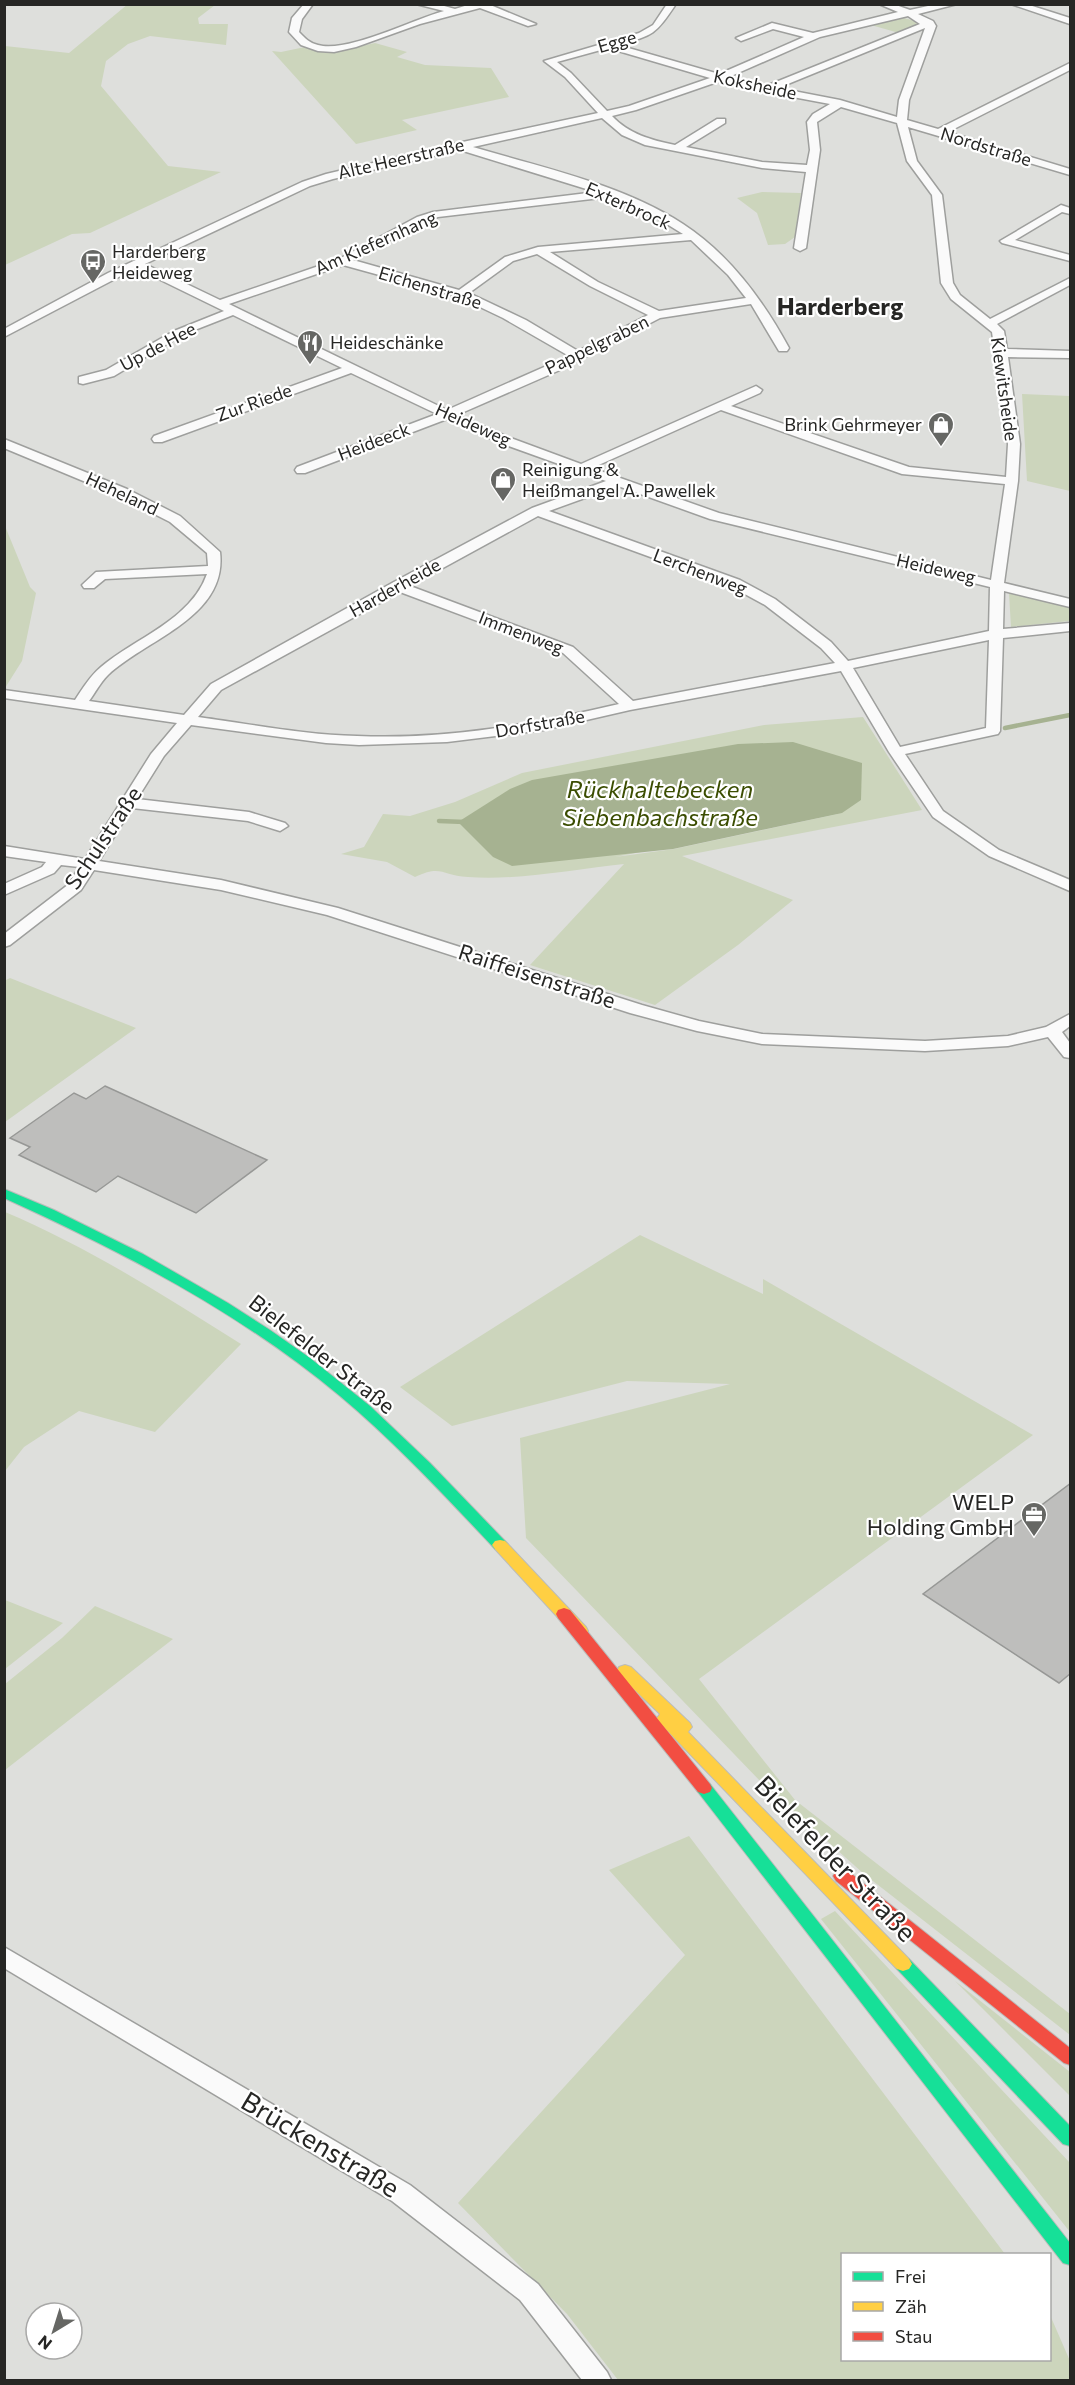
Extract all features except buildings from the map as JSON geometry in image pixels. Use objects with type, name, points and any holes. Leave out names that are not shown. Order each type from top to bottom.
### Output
[{"type":"main road","name":"Bielefelder Straße","points":[[4,1192],[59,1216],[184,1281],[266,1332],[345,1392],[418,1459],[564,1614],[1071,2138]]},
{"type":"main road","name":"Bielefelder Straße","points":[[564,1614],[790,1827]]},
{"type":"main road","points":[[564,1614],[790,1896],[1071,2257]]},
{"type":"main road","name":"Bielefelder Straße","points":[[908,1946],[838,1872],[1071,2058]]},
{"type":"main road","points":[[1038,2084],[1071,2119]]},
{"type":"street","points":[[309,4],[297,18],[294,32],[302,44],[324,48],[360,45],[418,22],[482,5],[531,24]]},
{"type":"street","points":[[420,4],[456,11]]},
{"type":"street","name":"Egge","points":[[604,114],[568,75],[549,59],[609,45],[649,32],[656,27],[672,4]]},
{"type":"street","points":[[883,4],[909,12],[930,23]]},
{"type":"street","name":"Alte Heerstraße","points":[[4,334],[85,289],[306,184],[330,176],[604,114],[659,99],[719,78],[814,35],[953,4]]},
{"type":"street","points":[[1015,4],[1071,21]]},
{"type":"street","points":[[767,89],[930,23]]},
{"type":"street","name":"Kiewitsheide","points":[[896,752],[993,731],[997,584],[1012,481],[1014,444],[1003,353],[998,331],[956,297],[947,283],[937,195],[912,162],[902,122],[904,100],[932,26],[930,23]]},
{"type":"street","points":[[741,38],[772,26],[814,35]]},
{"type":"street","name":"Koksheide","points":[[609,45],[719,78],[840,103],[902,122]]},
{"type":"street","points":[[939,133],[1071,66]]},
{"type":"street","points":[[800,248],[815,150],[812,122],[817,116],[840,103]]},
{"type":"street","points":[[604,114],[626,133],[649,143],[762,165],[812,169]]},
{"type":"street","points":[[676,149],[721,121]]},
{"type":"street","name":"Nordstraße","points":[[902,122],[1071,172]]},
{"type":"street","name":"Exterbrock","points":[[458,146],[610,194],[662,216],[691,237],[740,281],[773,328],[783,348]]},
{"type":"street","points":[[1055,167],[1071,161]]},
{"type":"street","name":"Am Kiefernhang","points":[[218,304],[343,261],[421,219],[437,214],[610,194]]},
{"type":"street","points":[[1071,211],[1061,208],[1005,241],[1071,258]]},
{"type":"street","points":[[461,294],[509,259],[538,250],[691,237]]},
{"type":"street","points":[[538,250],[594,284],[657,315]]},
{"type":"street","name":"Eichenstraße","points":[[343,261],[461,294],[506,314],[577,356]]},
{"type":"street","name":"Heideweg","points":[[137,264],[446,414],[504,440],[581,468],[715,516],[1071,603]]},
{"type":"street","points":[[990,323],[1071,281]]},
{"type":"street","name":"Pappelgraben","points":[[446,414],[577,356],[657,315],[754,300]]},
{"type":"street","name":"Up de Hee","points":[[84,380],[110,373],[178,333],[233,311]]},
{"type":"street","points":[[1003,353],[1071,354]]},
{"type":"street","name":"Zur Riede","points":[[158,439],[350,369]]},
{"type":"street","points":[[581,468],[756,390]]},
{"type":"street","points":[[720,406],[907,471],[1012,481]]},
{"type":"street","name":"Heideeck","points":[[302,470],[446,414]]},
{"type":"street","name":"Heheland","points":[[4,443],[122,492],[176,519],[213,552],[214,570]]},
{"type":"street","name":"Harderheide","points":[[186,720],[216,687],[397,586],[537,512],[619,481]]},
{"type":"street","name":"Lerchenweg","points":[[537,512],[735,583],[779,609],[826,645],[845,666],[896,752],[938,814],[994,853],[1071,886]]},
{"type":"street","points":[[79,705],[102,673],[177,621],[200,601],[213,578],[214,570],[101,575],[89,585]]},
{"type":"street","name":"Immenweg","points":[[397,586],[568,650],[630,706]]},
{"type":"street","name":"Dorfstraße","points":[[4,694],[326,739],[447,738],[532,727],[996,634],[1071,627]]},
{"type":"street","name":"Schulstraße","points":[[4,942],[75,887],[91,865],[158,754],[186,720]]},
{"type":"street","points":[[129,803],[249,817],[280,826]]},
{"type":"street","name":"Raiffeisenstraße","points":[[4,851],[221,885],[332,911],[636,1009],[697,1026],[762,1039],[925,1046],[1008,1041],[1052,1031],[1071,1019]]},
{"type":"street","points":[[4,890],[48,870],[57,859]]},
{"type":"street","points":[[1052,1031],[1071,1053]]},
{"type":"street","name":"Brückenstraße","points":[[4,1956],[401,2193],[529,2292],[598,2380]]},
{"type":"shaded area","points":[[128,4],[215,5],[198,18],[199,24],[228,24],[226,45],[150,36],[128,44],[106,61],[101,86],[168,166],[221,172],[90,233],[72,234],[5,265],[5,46],[69,53]]},
{"type":"shaded area","points":[[904,18],[923,23],[899,33],[871,25]]},
{"type":"shaded area","points":[[375,43],[407,52],[397,57],[425,65],[491,68],[509,97],[402,120],[417,130],[356,144],[272,51],[281,52],[305,47],[342,50]]},
{"type":"shaded area","points":[[762,192],[801,193],[795,237],[785,244],[768,245],[757,213],[737,198]]},
{"type":"shaded area","points":[[1022,394],[1070,396],[1070,491],[1027,481]]},
{"type":"shaded area","points":[[5,526],[30,587],[36,593],[22,661],[5,688]]},
{"type":"shaded area","points":[[1009,593],[1070,607],[1070,621],[1011,627]]},
{"type":"shaded area","points":[[863,717],[922,810],[682,856],[793,900],[738,945],[655,1005],[530,965],[624,864],[506,877],[468,877],[431,871],[415,877],[387,862],[341,854],[364,847],[383,814],[410,816],[455,802],[522,773],[764,725]],"holes":[[[842,813],[674,849],[615,857]]]},
{"type":"shaded area","points":[[10,978],[136,1028],[5,1122],[4,981]]},
{"type":"shaded area","points":[[5,1212],[96,1256],[241,1344],[155,1432],[79,1411],[24,1447],[5,1471]]},
{"type":"shaded area","points":[[640,1235],[763,1294],[763,1279],[1033,1435],[699,1679],[795,1800],[1070,2014],[1070,2035],[864,1874],[761,1782],[526,1538],[520,1438],[730,1384],[627,1381],[452,1426],[400,1387]]},
{"type":"shaded area","points":[[5,1600],[63,1623],[5,1669]]},
{"type":"shaded area","points":[[95,1606],[173,1639],[5,1770],[5,1684],[62,1638]]},
{"type":"shaded area","points":[[689,1836],[1004,2253],[841,2253],[841,2361],[1051,2361],[1051,2317],[1070,2361],[1070,2380],[618,2380],[567,2314],[458,2203],[685,1955],[609,1870]]},
{"type":"shaded area","points":[[835,1911],[1070,2163],[1070,2232],[821,1919]]},
{"type":"shaded area","points":[[955,1981],[1070,2072],[1070,2096]]},
{"type":"water","name":"Rückhaltebecken Siebenbachstraße","points":[[793,742],[862,763],[861,800],[842,813],[673,849],[512,866],[493,857],[458,822],[510,789],[532,780],[738,744]]},
{"type":"waterway","points":[[1005,728],[1070,715]]},
{"type":"waterway","points":[[439,821],[465,822]]},
{"type":"traffic: fast","points":[[4,1193],[138,1257],[224,1306],[265,1333],[344,1392],[385,1428],[500,1545]]},
{"type":"traffic: fast","points":[[704,1788],[1070,2257]]},
{"type":"traffic: fast","points":[[903,1964],[1070,2138]]},
{"type":"traffic: slow","points":[[500,1545],[580,1631]]},
{"type":"traffic: slow","points":[[625,1671],[684,1727]]},
{"type":"traffic: slow","points":[[665,1718],[903,1964]]},
{"type":"traffic: jam","points":[[564,1614],[704,1788]]},
{"type":"traffic: jam","points":[[842,1876],[1070,2058]]},
{"type":"place","name":"Harderberg Heideweg","points":[[93,285]]},
{"type":"place","name":"Heideschänke","points":[[310,366]]},
{"type":"place","name":"Brink Gehrmeyer","points":[[941,448]]},
{"type":"place","name":"Reinigung & Heißmangel A. Pawellek","points":[[503,503]]},
{"type":"place","name":"WELP Holding GmbH","points":[[1034,1538]]},
{"type":"district","name":"Harderberg","points":[[840,307]]}]
